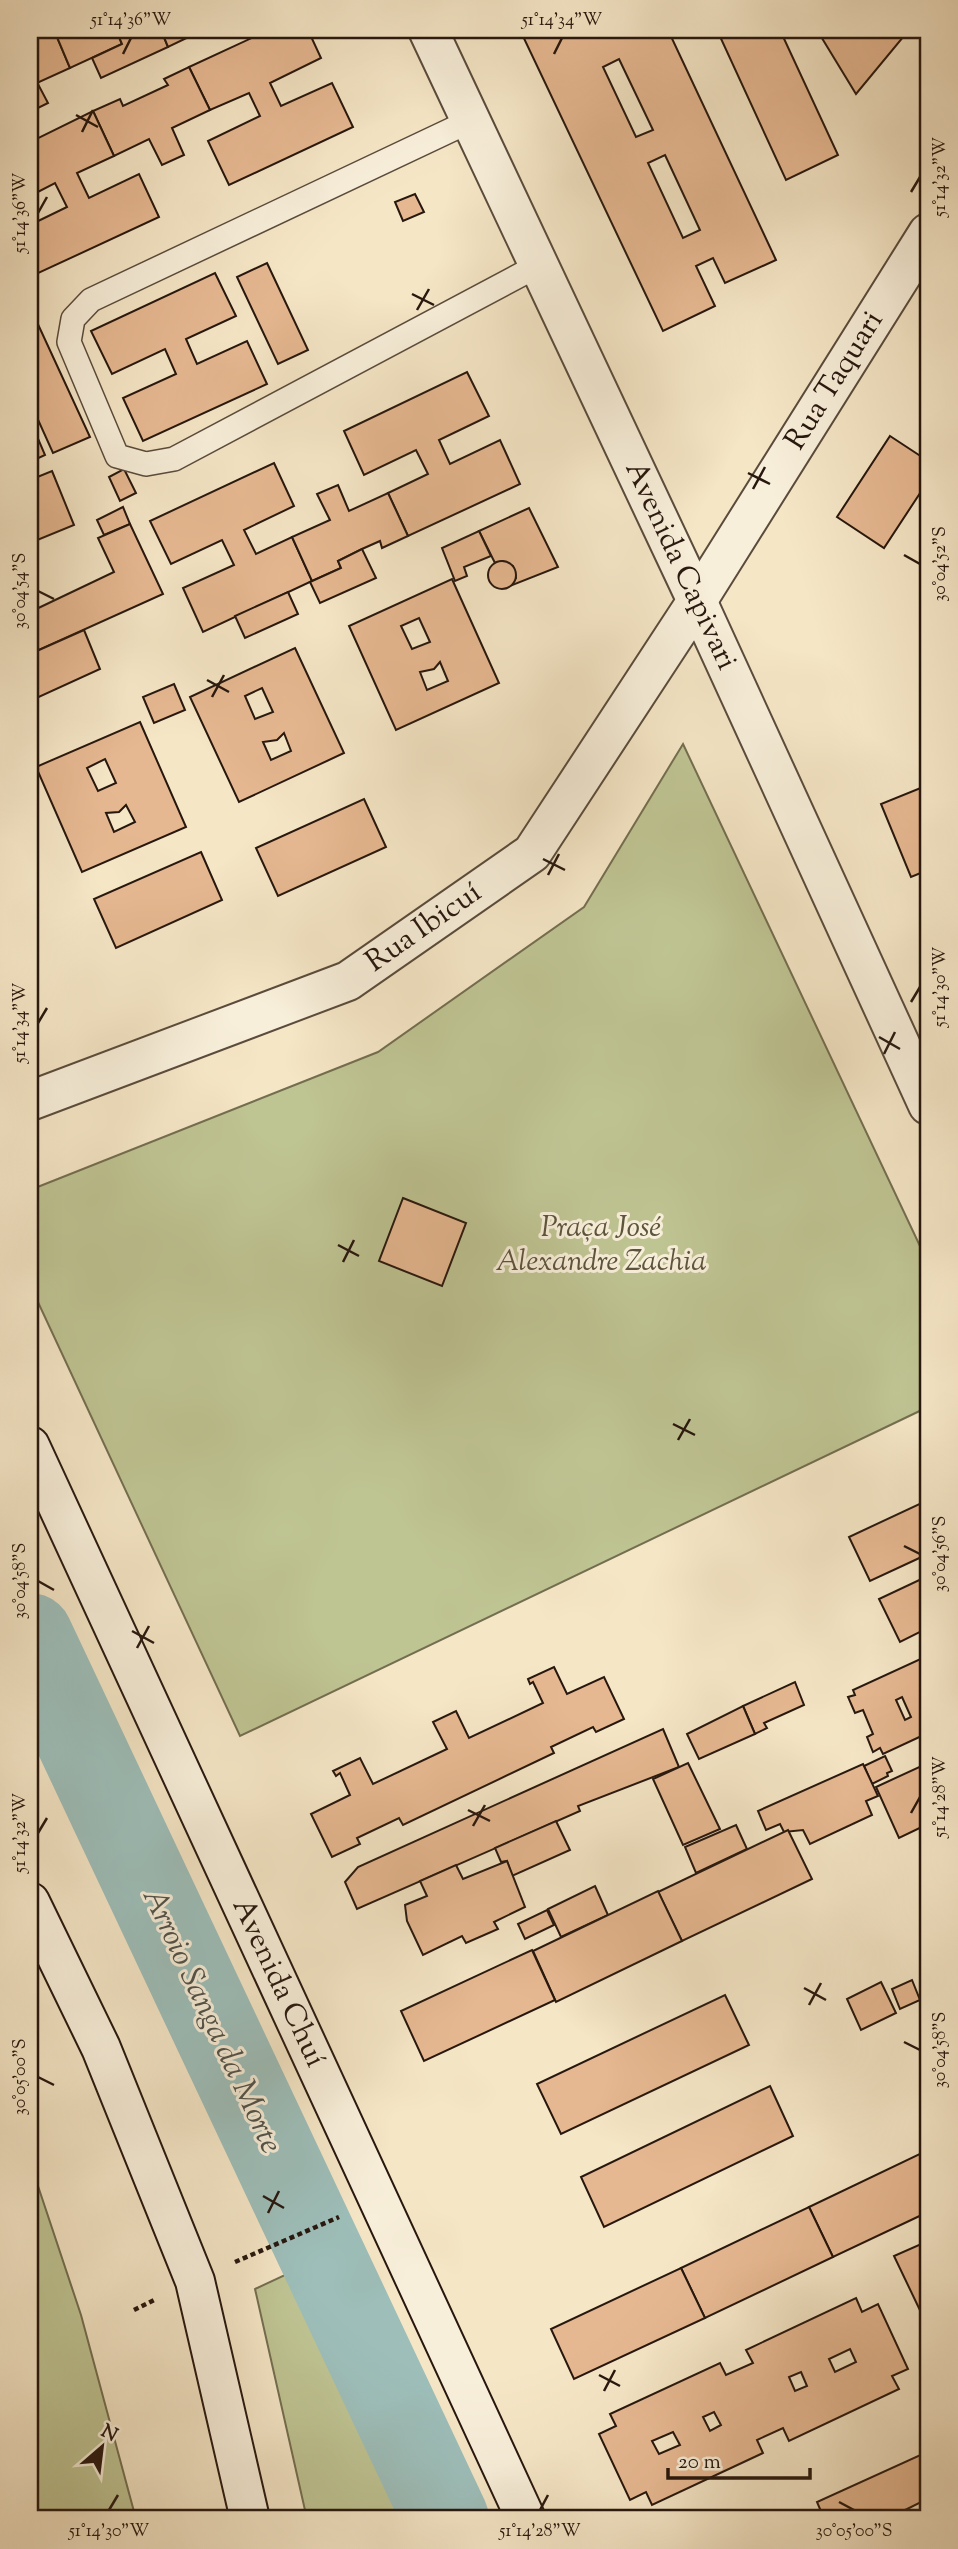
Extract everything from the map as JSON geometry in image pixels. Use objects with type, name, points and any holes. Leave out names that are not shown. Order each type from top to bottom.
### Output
[{"type":"street","name":"Avenida Capivari","points":[[428,30],[697,601],[928,1105]]},
{"type":"street","name":"Rua Taquari","points":[[697,601],[928,233]]},
{"type":"street","name":"Rua Ibicuí","points":[[30,1101],[348,981],[532,853],[697,601]]},
{"type":"street","name":"Avenida Chuí","points":[[30,1446],[527,2519]]},
{"type":"street","points":[[30,1902],[101,2048],[195,2281],[250,2519]]},
{"type":"lane","points":[[470,121],[91,300],[73,319],[69,342],[117,456],[146,464],[174,459],[539,265]]},
{"type":"path","points":[[246,2257],[326,2222]]},
{"type":"green space","name":"Praça José Alexandre Zachia","points":[[683,744],[928,1263],[928,1407],[240,1736],[30,1285],[30,1190],[378,1052],[584,907]]},
{"type":"green space","points":[[30,2162],[81,2315],[136,2519],[30,2519]]},
{"type":"green space","points":[[287,2274],[402,2519],[307,2519],[255,2289]]},
{"type":"building","points":[[40,30],[54,30],[70,68],[37,83],[30,69],[30,35]]},
{"type":"building","points":[[54,30],[116,30],[122,44],[70,68]]},
{"type":"building","points":[[116,30],[161,30],[168,47],[101,78],[92,58],[122,44]]},
{"type":"building","points":[[161,30],[195,30],[197,33],[168,47]]},
{"type":"building","points":[[269,30],[308,30],[321,58],[270,83],[281,106],[332,83],[353,127],[229,185],[208,141],[260,116],[249,93],[210,110],[189,67]]},
{"type":"building","points":[[520,30],[585,30],[588,37],[604,30],[668,30],[776,260],[725,283],[713,258],[696,266],[715,306],[663,331]],"holes":[[[619,59],[653,130],[636,137],[603,67]],[[665,155],[700,230],[683,238],[648,163]]]},
{"type":"building","points":[[717,30],[780,30],[838,155],[786,180]]},
{"type":"building","points":[[817,30],[895,30],[904,36],[856,94]]},
{"type":"building","points":[[189,67],[210,110],[172,128],[184,155],[162,165],[149,139],[114,156],[93,111],[120,99],[123,106],[168,85],[164,79]]},
{"type":"building","points":[[30,69],[48,103],[30,112]]},
{"type":"building","points":[[93,111],[114,156],[77,173],[89,198],[139,174],[159,217],[34,275],[30,265],[30,225],[67,207],[55,183],[30,196],[30,142]]},
{"type":"building","points":[[415,194],[424,212],[403,221],[395,202]]},
{"type":"building","points":[[267,263],[308,350],[278,364],[237,277]]},
{"type":"building","points":[[215,273],[236,316],[186,339],[197,364],[247,341],[267,384],[143,441],[123,398],[176,374],[165,349],[112,374],[91,331]]},
{"type":"building","points":[[30,307],[90,437],[53,453],[30,402]]},
{"type":"building","points":[[467,372],[489,416],[439,440],[450,464],[500,440],[520,484],[408,536],[388,493],[428,474],[416,450],[364,475],[344,431]]},
{"type":"building","points":[[30,420],[45,455],[30,462]]},
{"type":"building","points":[[890,436],[928,461],[928,481],[884,548],[837,517]]},
{"type":"building","points":[[274,463],[294,506],[244,530],[256,554],[292,537],[312,581],[203,632],[183,588],[234,565],[222,540],[171,564],[150,521]]},
{"type":"building","points":[[124,469],[136,493],[120,501],[109,477]]},
{"type":"building","points":[[52,471],[74,525],[30,543],[30,480]]},
{"type":"building","points":[[338,485],[349,511],[388,493],[408,536],[382,548],[380,541],[362,549],[338,561],[341,568],[312,581],[292,537],[330,520],[317,494]]},
{"type":"building","points":[[123,507],[130,524],[104,535],[97,520]]},
{"type":"building","points":[[529,508],[558,567],[510,586],[516,578],[513,566],[503,561],[495,563],[479,531]]},
{"type":"building","points":[[130,524],[163,594],[30,654],[30,612],[114,572],[98,538]]},
{"type":"building","points":[[479,531],[491,556],[464,567],[467,576],[455,581],[442,548]]},
{"type":"building","points":[[362,549],[376,578],[320,603],[310,582],[341,568],[338,561]]},
{"type":"building","points":[[502,561],[512,565],[516,575],[512,585],[502,589],[492,585],[488,575],[492,565]]},
{"type":"building","points":[[452,579],[499,683],[396,730],[349,626]],"holes":[[[419,618],[430,642],[412,649],[401,626]],[[440,662],[448,681],[427,690],[420,672],[434,669]]]},
{"type":"building","points":[[288,592],[298,614],[245,638],[235,616]]},
{"type":"building","points":[[84,630],[100,669],[30,701],[30,654]]},
{"type":"building","points":[[295,648],[344,753],[239,802],[190,697]],"holes":[[[262,688],[273,712],[255,719],[245,696]],[[284,733],[291,751],[271,760],[263,742],[277,740]]]},
{"type":"building","points":[[174,684],[185,710],[154,723],[143,697]]},
{"type":"building","points":[[140,722],[186,827],[82,872],[36,767]],"holes":[[[105,759],[116,783],[98,791],[87,768]],[[126,805],[135,822],[114,832],[106,813],[119,812]]]},
{"type":"building","points":[[928,785],[928,870],[911,877],[881,804]]},
{"type":"building","points":[[364,799],[386,847],[278,896],[256,848]]},
{"type":"building","points":[[201,852],[222,900],[116,948],[94,899]]},
{"type":"building","points":[[403,1198],[466,1223],[442,1286],[379,1261]]},
{"type":"building","points":[[928,1500],[928,1554],[870,1581],[849,1537]]},
{"type":"building","points":[[928,1554],[928,1576],[920,1558]]},
{"type":"building","points":[[928,1576],[928,1628],[900,1642],[879,1599]]},
{"type":"building","points":[[927,1656],[928,1733],[883,1754],[880,1748],[873,1752],[867,1737],[873,1734],[863,1710],[855,1713],[848,1697],[855,1695],[853,1690]],"holes":[[[902,1697],[911,1717],[905,1720],[896,1700]]]},
{"type":"building","points":[[554,1667],[567,1694],[604,1677],[624,1719],[596,1732],[593,1727],[551,1747],[554,1753],[403,1825],[399,1818],[357,1838],[360,1844],[332,1857],[311,1814],[350,1795],[340,1773],[336,1776],[333,1771],[360,1758],[373,1784],[447,1749],[433,1722],[456,1711],[469,1738],[543,1703],[533,1682],[530,1684],[528,1679]]},
{"type":"building","points":[[795,1682],[804,1705],[764,1723],[767,1728],[755,1734],[743,1706]]},
{"type":"building","points":[[743,1706],[755,1734],[699,1759],[687,1734]]},
{"type":"building","points":[[663,1729],[679,1767],[578,1806],[580,1811],[357,1909],[345,1882],[358,1867]]},
{"type":"building","points":[[885,1756],[892,1771],[872,1784],[864,1766]]},
{"type":"building","points":[[688,1763],[720,1829],[683,1845],[653,1779]]},
{"type":"building","points":[[928,1763],[928,1824],[899,1838],[876,1787]]},
{"type":"building","points":[[863,1764],[878,1796],[866,1801],[872,1815],[810,1844],[803,1830],[784,1832],[780,1824],[766,1830],[758,1811]]},
{"type":"building","points":[[556,1821],[570,1850],[512,1876],[507,1861],[501,1862],[495,1848]]},
{"type":"building","points":[[736,1825],[747,1849],[696,1873],[685,1847]]},
{"type":"building","points":[[788,1830],[812,1879],[682,1941],[658,1892]]},
{"type":"building","points":[[507,1861],[525,1907],[494,1922],[498,1929],[466,1943],[462,1936],[423,1955],[407,1921],[405,1905],[427,1896],[420,1881],[456,1865],[463,1879]]},
{"type":"building","points":[[595,1886],[608,1915],[561,1937],[548,1909]]},
{"type":"building","points":[[658,1891],[682,1941],[556,2002],[533,1951]]},
{"type":"building","points":[[547,1910],[554,1925],[525,1939],[518,1924]]},
{"type":"building","points":[[532,1950],[555,2000],[424,2061],[401,2011]]},
{"type":"building","points":[[912,1980],[920,2000],[900,2009],[892,1989]]},
{"type":"building","points":[[881,1982],[896,2013],[861,2030],[847,1999]]},
{"type":"building","points":[[725,1995],[749,2045],[561,2134],[537,2084]]},
{"type":"building","points":[[770,2086],[793,2136],[604,2227],[581,2177]]},
{"type":"building","points":[[928,2150],[928,2212],[833,2257],[809,2207]]},
{"type":"building","points":[[809,2207],[833,2257],[705,2318],[681,2268]]},
{"type":"building","points":[[928,2241],[928,2327],[894,2256]]},
{"type":"building","points":[[681,2268],[705,2318],[574,2379],[551,2329]]},
{"type":"building","points":[[856,2298],[862,2312],[878,2304],[908,2369],[892,2376],[899,2389],[789,2441],[783,2428],[757,2440],[763,2453],[652,2505],[646,2492],[630,2500],[599,2434],[616,2426],[610,2414],[720,2363],[726,2375],[753,2363],[746,2350]],"holes":[[[850,2349],[856,2362],[835,2372],[829,2359]],[[801,2372],[807,2386],[795,2391],[789,2377]],[[714,2412],[721,2425],[710,2431],[703,2417]],[[673,2432],[680,2445],[659,2454],[652,2441]]]},
{"type":"building","points":[[927,2452],[928,2515],[921,2502],[901,2512],[905,2519],[817,2519],[823,2516],[817,2502]]},
{"type":"waterway","name":"Arroio Sanga da Morte","points":[[30,1636],[446,2519]]}]
